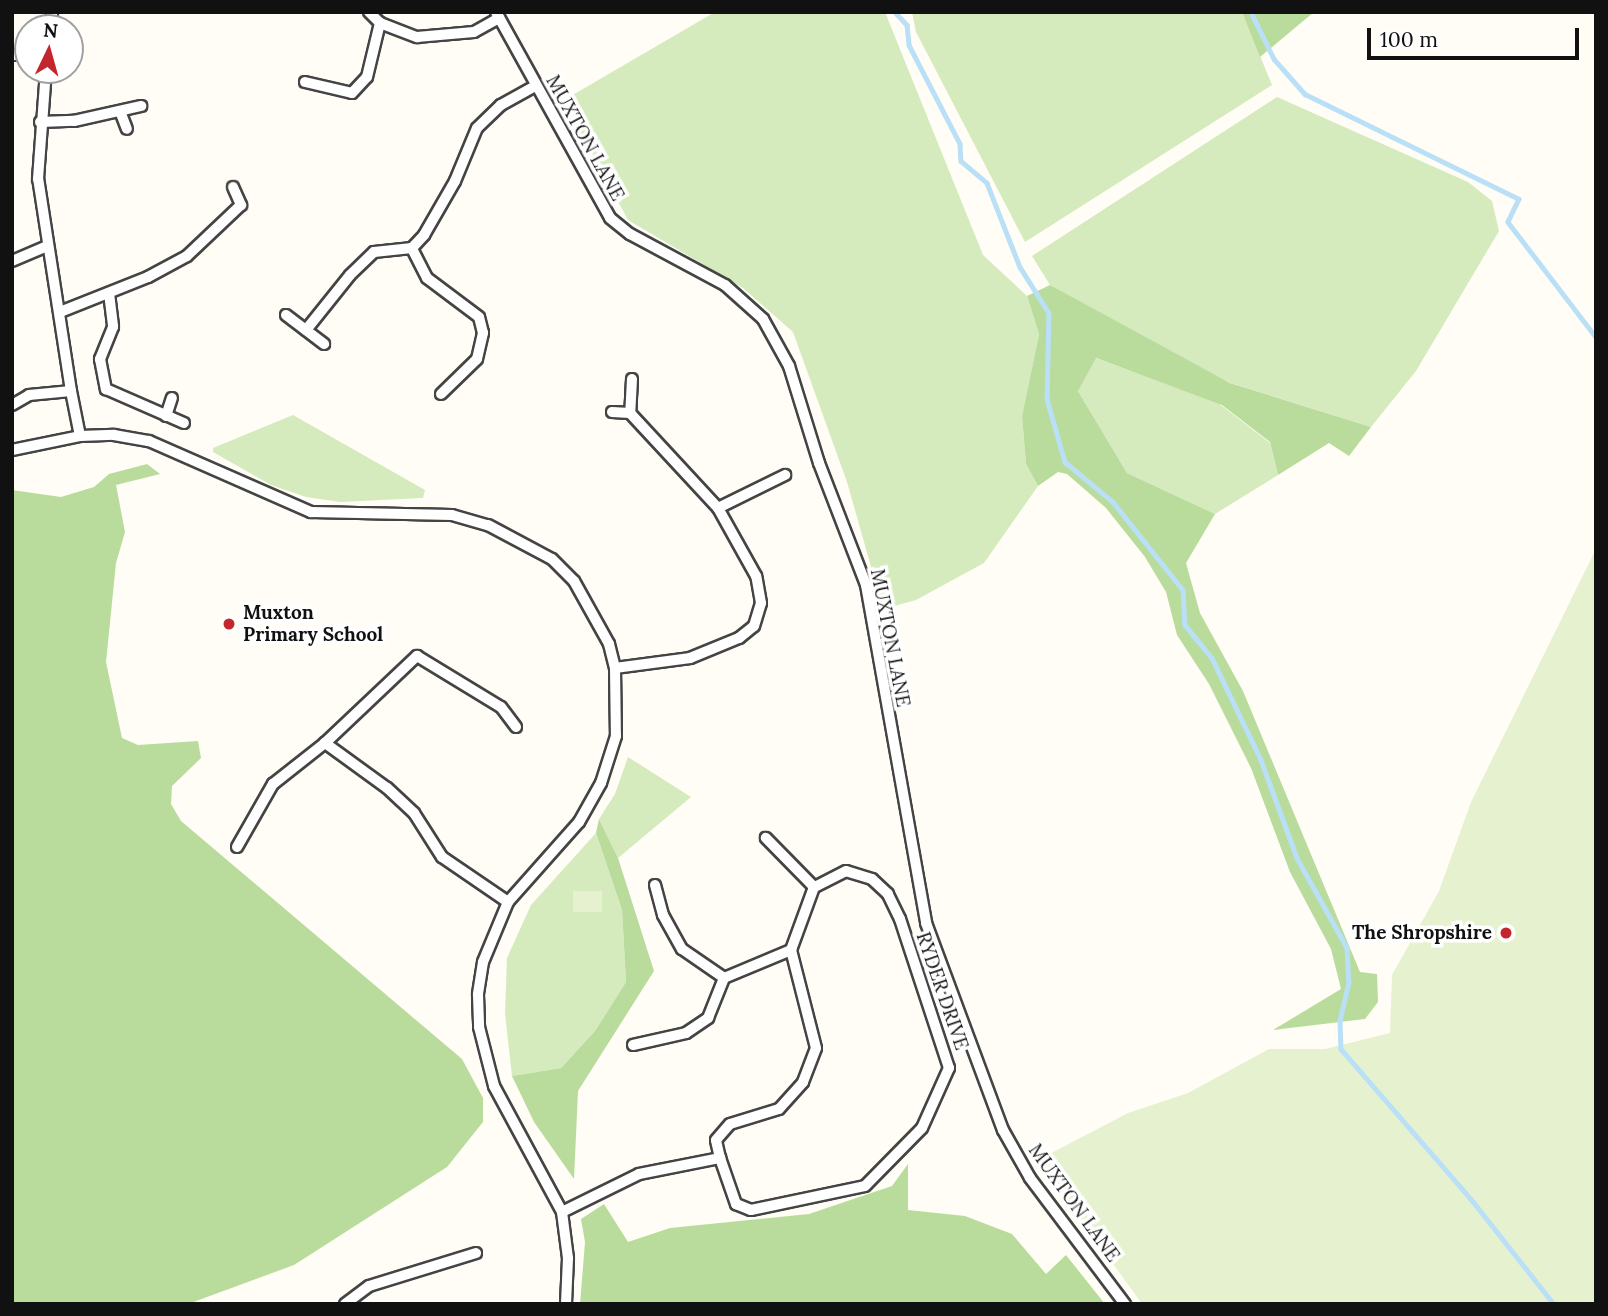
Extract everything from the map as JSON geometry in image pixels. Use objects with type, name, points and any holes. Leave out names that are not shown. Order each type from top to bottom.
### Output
[{"type":"street","points":[[369,12],[380,23],[417,37],[474,32],[498,15]]},
{"type":"street","name":"MUXTON LANE","points":[[498,15],[610,218],[630,234],[725,285],[763,319],[789,366],[819,463],[866,585],[926,923],[1009,1142],[1030,1178],[1125,1304]]},
{"type":"street","points":[[305,82],[352,93],[367,77],[380,23]]},
{"type":"street","points":[[44,84],[38,179],[80,436]]},
{"type":"street","points":[[306,330],[350,275],[374,252],[411,248],[424,234],[455,181],[477,128],[496,110],[535,86]]},
{"type":"street","points":[[40,122],[141,106]]},
{"type":"street","points":[[120,111],[127,129]]},
{"type":"street","points":[[233,187],[241,205]]},
{"type":"street","points":[[60,312],[109,293],[187,256],[241,205],[253,205]]},
{"type":"street","points":[[12,261],[47,246]]},
{"type":"street","points":[[411,248],[426,278],[479,317],[483,333],[477,359],[441,394]]},
{"type":"street","points":[[109,293],[113,327],[100,359],[106,389],[184,423]]},
{"type":"street","points":[[286,315],[324,344]]},
{"type":"street","points":[[630,413],[632,379]]},
{"type":"street","points":[[12,405],[30,395],[71,391]]},
{"type":"street","points":[[166,416],[172,398]]},
{"type":"street","points":[[611,412],[630,413],[718,508],[756,576],[761,603],[754,626],[739,638],[690,658],[615,667]]},
{"type":"street","points":[[12,450],[80,436],[114,435],[149,441],[311,512],[350,516],[452,515],[488,525],[552,559],[574,581],[598,622],[615,667],[616,736],[601,783],[579,822],[508,902],[483,962],[479,1027],[494,1086],[562,1212],[568,1258],[566,1304]]},
{"type":"street","points":[[718,508],[785,475]]},
{"type":"street","points":[[237,847],[274,784],[325,743],[417,656],[501,707],[516,727]]},
{"type":"street","points":[[325,743],[387,788],[414,813],[442,857],[508,902]]},
{"type":"street","points":[[562,1212],[639,1174],[720,1158],[716,1139],[730,1124],[779,1110],[803,1082],[816,1048],[791,950],[814,887],[766,838]]},
{"type":"street","name":"RYDER DRIVE","points":[[720,1158],[736,1204],[751,1210],[864,1186],[922,1128],[945,1080],[949,1068],[941,1033],[888,894],[872,879],[846,872],[814,887]]},
{"type":"street","points":[[655,885],[663,915],[682,949],[724,978]]},
{"type":"street","points":[[633,1045],[686,1033],[708,1018],[724,978],[791,950]]},
{"type":"street","points":[[345,1304],[369,1286],[476,1253]]},
{"type":"green space","points":[[715,12],[885,12],[983,255],[1027,296],[1039,334],[1022,416],[1026,464],[1038,486],[984,563],[916,600],[883,609],[847,482],[793,332],[743,288],[628,220],[564,100]]},
{"type":"green space","points":[[912,12],[1242,12],[1272,85],[1025,242],[916,32]]},
{"type":"green space","points":[[1242,12],[1314,12],[1260,57]]},
{"type":"green space","points":[[1277,97],[1468,182],[1492,201],[1499,231],[1416,371],[1371,427],[1231,383],[1174,356],[1050,285],[1032,256]]},
{"type":"green space","points":[[1050,285],[1230,383],[1371,427],[1349,456],[1329,443],[1278,475],[1270,442],[1222,405],[1096,358],[1078,391],[1127,473],[1215,514],[1186,563],[1200,613],[1243,691],[1360,972],[1377,974],[1378,1002],[1365,1019],[1273,1030],[1341,989],[1331,949],[1290,872],[1251,768],[1209,684],[1177,635],[1166,592],[1145,557],[1106,508],[1067,474],[1058,472],[1038,486],[1026,464],[1022,416],[1039,334],[1027,296]]},
{"type":"green space","points":[[1095,358],[1217,402],[1270,443],[1278,475],[1215,514],[1127,473],[1078,391]]},
{"type":"green space","points":[[293,415],[425,490],[423,498],[340,502],[306,497],[271,485],[213,452],[213,448]]},
{"type":"green space","points":[[147,464],[160,474],[116,485],[125,532],[116,563],[106,662],[122,738],[138,745],[198,741],[201,758],[172,786],[171,804],[181,821],[462,1059],[483,1098],[483,1122],[447,1167],[294,1265],[188,1304],[12,1304],[12,490],[61,497],[94,487],[109,474]]},
{"type":"green space","name":"The Shropshire","points":[[1596,549],[1596,1304],[1142,1304],[1038,1160],[1128,1113],[1188,1093],[1269,1049],[1325,1049],[1390,1033],[1392,975],[1439,891],[1471,802]]},
{"type":"green space","points":[[628,757],[691,797],[618,858],[599,819],[615,794]]},
{"type":"green space","points":[[599,819],[618,858],[654,971],[578,1091],[574,1179],[534,1122],[512,1076],[561,1068],[595,1031],[626,982],[622,910],[596,833]]},
{"type":"green space","points":[[596,833],[622,910],[626,982],[595,1031],[561,1068],[512,1076],[505,1013],[507,958],[531,905]]},
{"type":"green space","points":[[573,891],[602,891],[602,912],[573,912]]},
{"type":"green space","points":[[908,1164],[908,1210],[965,1216],[1012,1234],[1046,1274],[1066,1255],[1105,1304],[580,1304],[585,1242],[581,1219],[604,1204],[628,1242],[670,1228],[809,1214],[892,1186]]},
{"type":"waterway","points":[[895,12],[907,25],[909,45],[960,144],[961,161],[987,183],[1020,267],[1049,313],[1047,399],[1065,462],[1113,502],[1183,590],[1185,625],[1212,658],[1261,760],[1297,858],[1347,948],[1349,982],[1340,1021],[1341,1049],[1471,1199],[1554,1304]]},
{"type":"waterway","points":[[1251,12],[1274,59],[1305,94],[1519,199],[1508,222],[1596,337]]},
{"type":"place","name":"Muxton Primary School","points":[[229,624]]},
{"type":"place","name":"The Shropshire","points":[[1506,933]]}]
